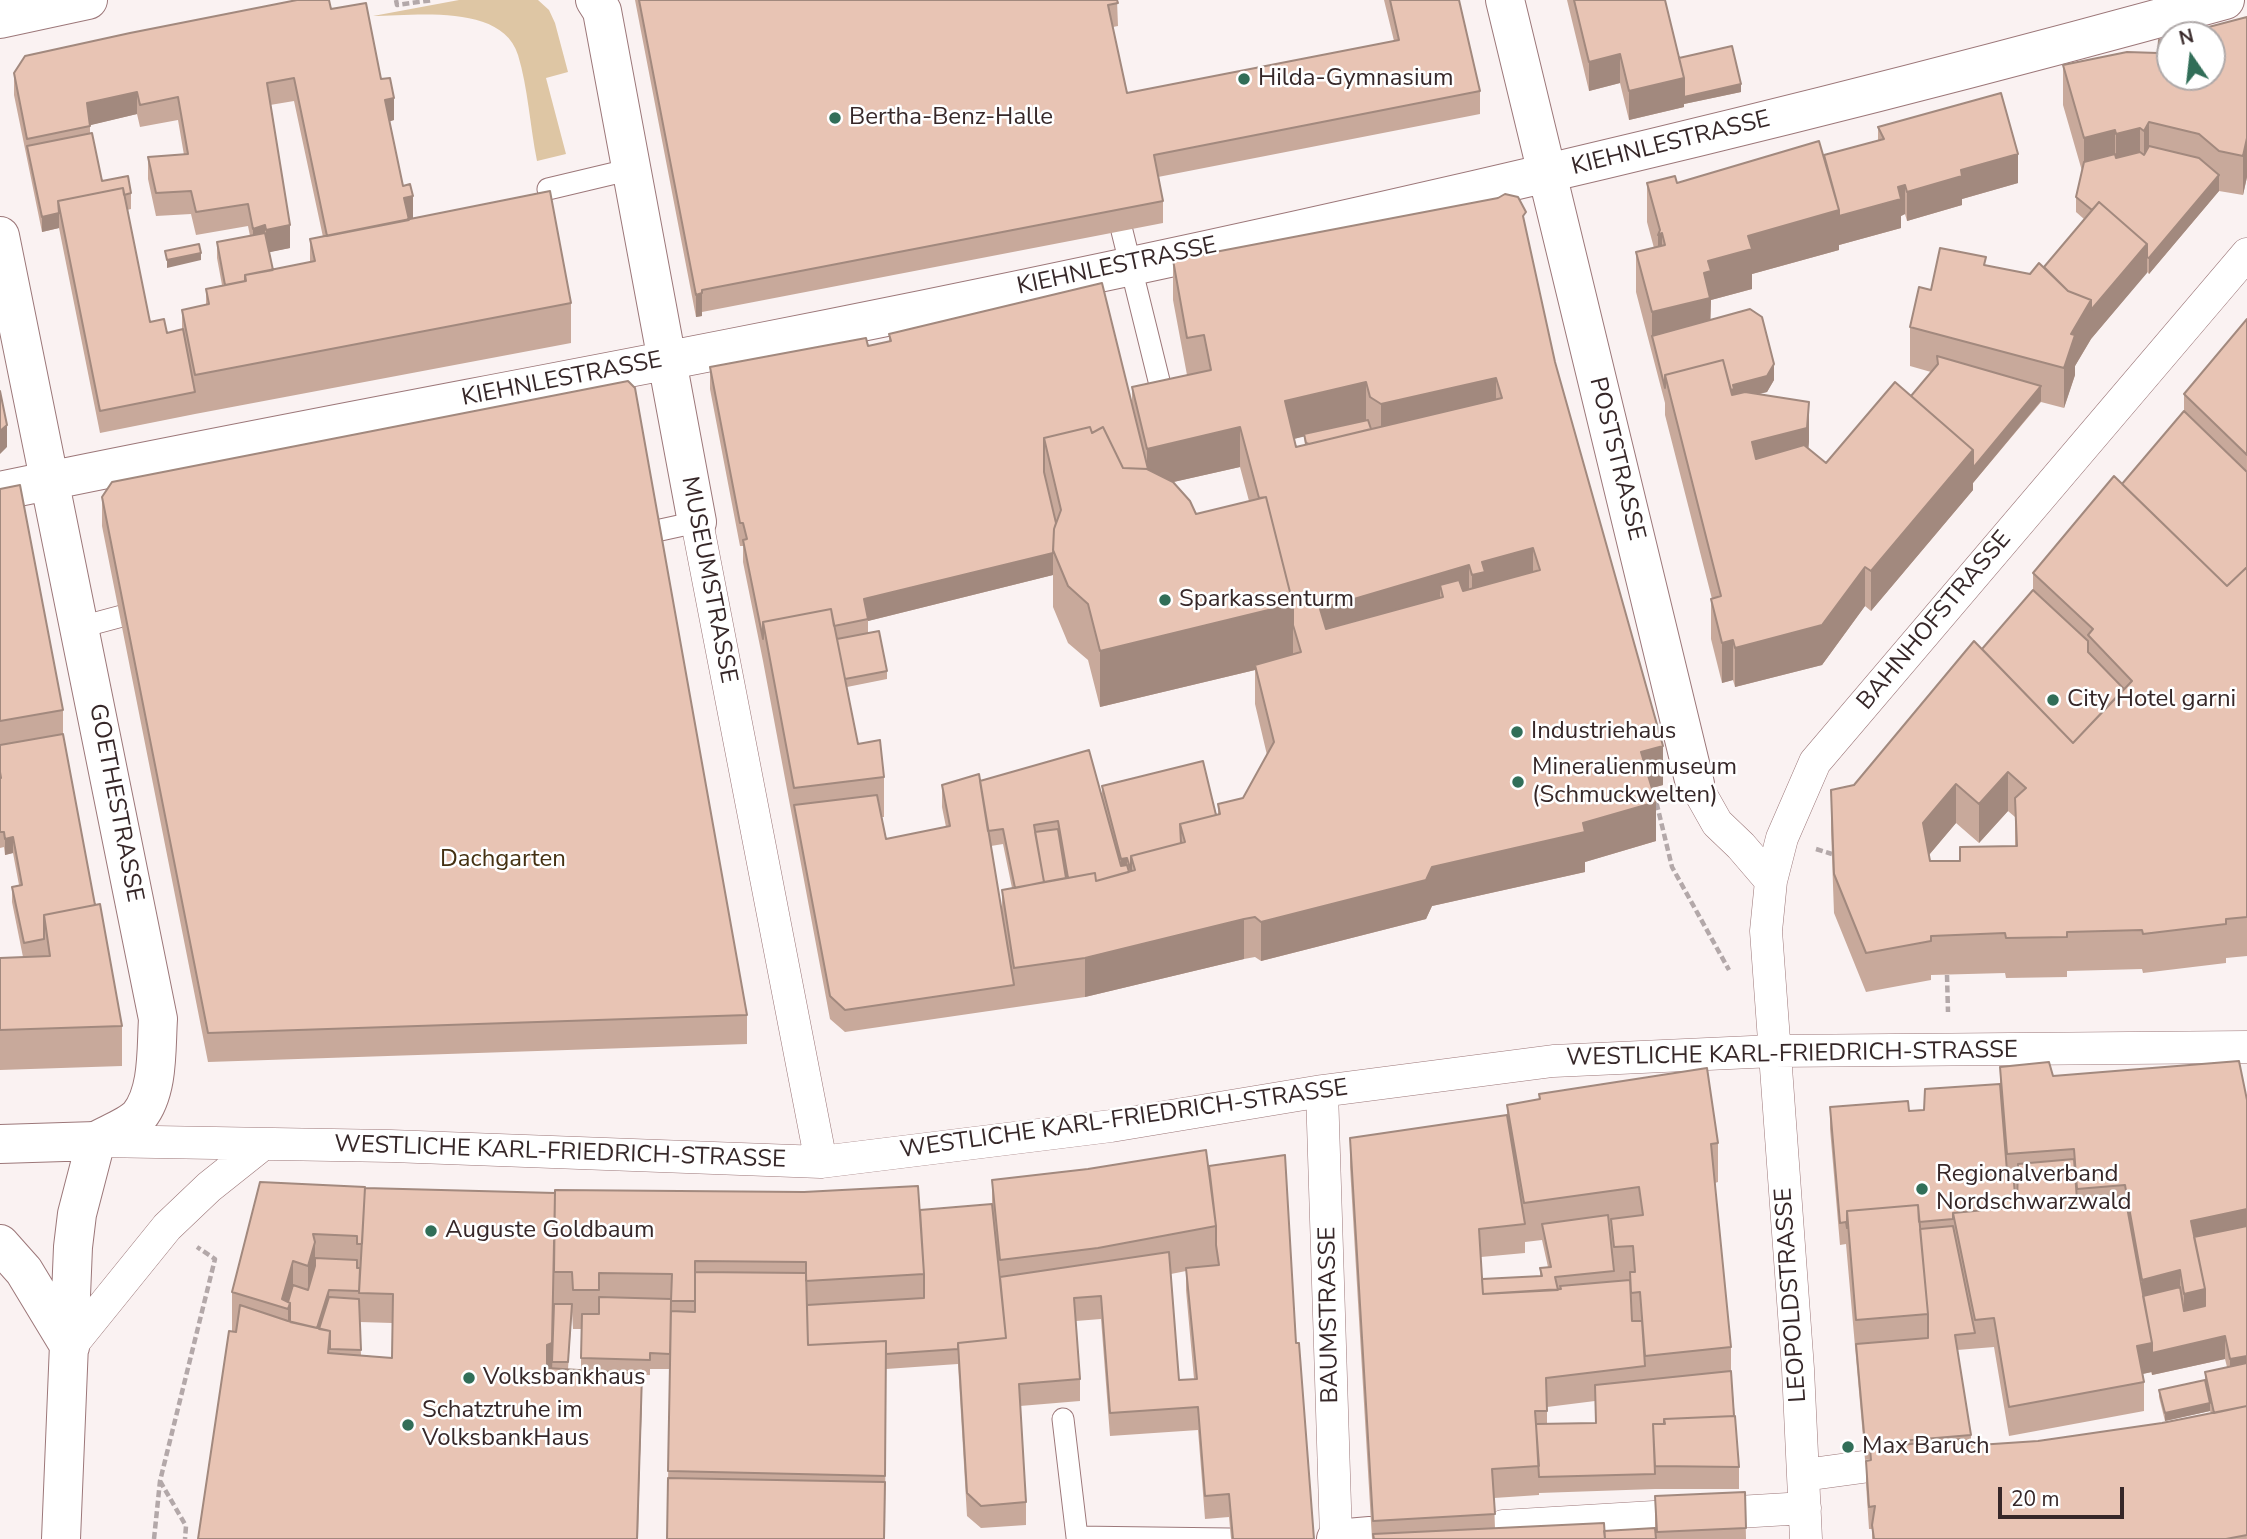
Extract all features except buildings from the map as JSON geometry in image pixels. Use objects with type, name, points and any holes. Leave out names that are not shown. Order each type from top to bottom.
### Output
[{"type":"street","points":[[0,19],[88,0]]},
{"type":"street","name":"MUSEUMSTRASSE","points":[[595,0],[602,11],[664,360],[821,1161]]},
{"type":"street","name":"KIEHNLESTRASSE","points":[[0,491],[211,446],[664,360],[1127,247],[1546,176],[2078,28],[2225,0]]},
{"type":"street","name":"POSTSTRASSE","points":[[1507,4],[1546,176],[1695,784],[1717,823],[1741,846],[1770,881]]},
{"type":"street","name":"GOETHESTRASSE","points":[[0,236],[81,626],[158,1019],[156,1063],[150,1088],[138,1116],[96,1141]]},
{"type":"street","name":"BAHNHOFSTRASSE","points":[[1774,1051],[1766,968],[1770,881],[1782,838],[1815,762],[2247,254]]},
{"type":"street","name":"WESTLICHE KARL-FRIEDRICH-STRASSE","points":[[0,1144],[96,1141],[263,1144],[821,1161],[1111,1126],[1322,1091],[1553,1061],[1774,1051],[2247,1047]]},
{"type":"street","name":"LEOPOLDSTRASSE","points":[[1774,1051],[1806,1524]]},
{"type":"street","name":"BAUMSTRASSE","points":[[1322,1091],[1339,1537]]},
{"type":"street","points":[[61,1539],[73,1247],[77,1214],[96,1141]]},
{"type":"street","points":[[70,1347],[167,1227],[209,1187],[263,1144]]},
{"type":"street","points":[[0,1244],[23,1270],[70,1347]]},
{"type":"street","points":[[1804,1475],[1870,1466]]},
{"type":"street","points":[[1503,1526],[1806,1524]]},
{"type":"lane","points":[[548,189],[632,169]]},
{"type":"lane","points":[[1127,247],[1166,410]]},
{"type":"lane","points":[[656,531],[696,522]]},
{"type":"lane","points":[[81,626],[122,616]]},
{"type":"lane","points":[[1063,1419],[1077,1537],[1230,1539]]},
{"type":"path","points":[[396,0],[397,5],[433,0]]},
{"type":"path","points":[[1657,805],[1672,867],[1733,977]]},
{"type":"path","points":[[154,1539],[160,1481],[215,1259],[167,1227]]},
{"type":"path","points":[[160,1481],[186,1526],[186,1539]]},
{"type":"shaded area","points":[[459,0],[538,0],[549,10],[568,72],[546,78],[566,154],[537,161],[518,55],[509,38],[494,27],[455,16],[373,16]]},
{"type":"place","name":"Hilda-Gymnasium","points":[[1244,79]]},
{"type":"place","name":"Bertha-Benz-Halle","points":[[835,118]]},
{"type":"place","name":"Sparkassenturm","points":[[1165,600]]},
{"type":"place","name":"City Hotel garni","points":[[2053,700]]},
{"type":"place","name":"Industriehaus","points":[[1517,732]]},
{"type":"place","name":"Mineralienmuseum (Schmuckwelten)","points":[[1518,782]]},
{"type":"place","name":"Regionalverband Nordschwarzwald","points":[[1922,1189]]},
{"type":"place","name":"Auguste Goldbaum","points":[[431,1231]]},
{"type":"place","name":"Volksbankhaus","points":[[469,1378]]},
{"type":"place","name":"Schatztruhe im VolksbankHaus","points":[[408,1425]]},
{"type":"place","name":"Max Baruch","points":[[1848,1447]]},
{"type":"park label","name":"Dachgarten","points":[[503,860]]}]
